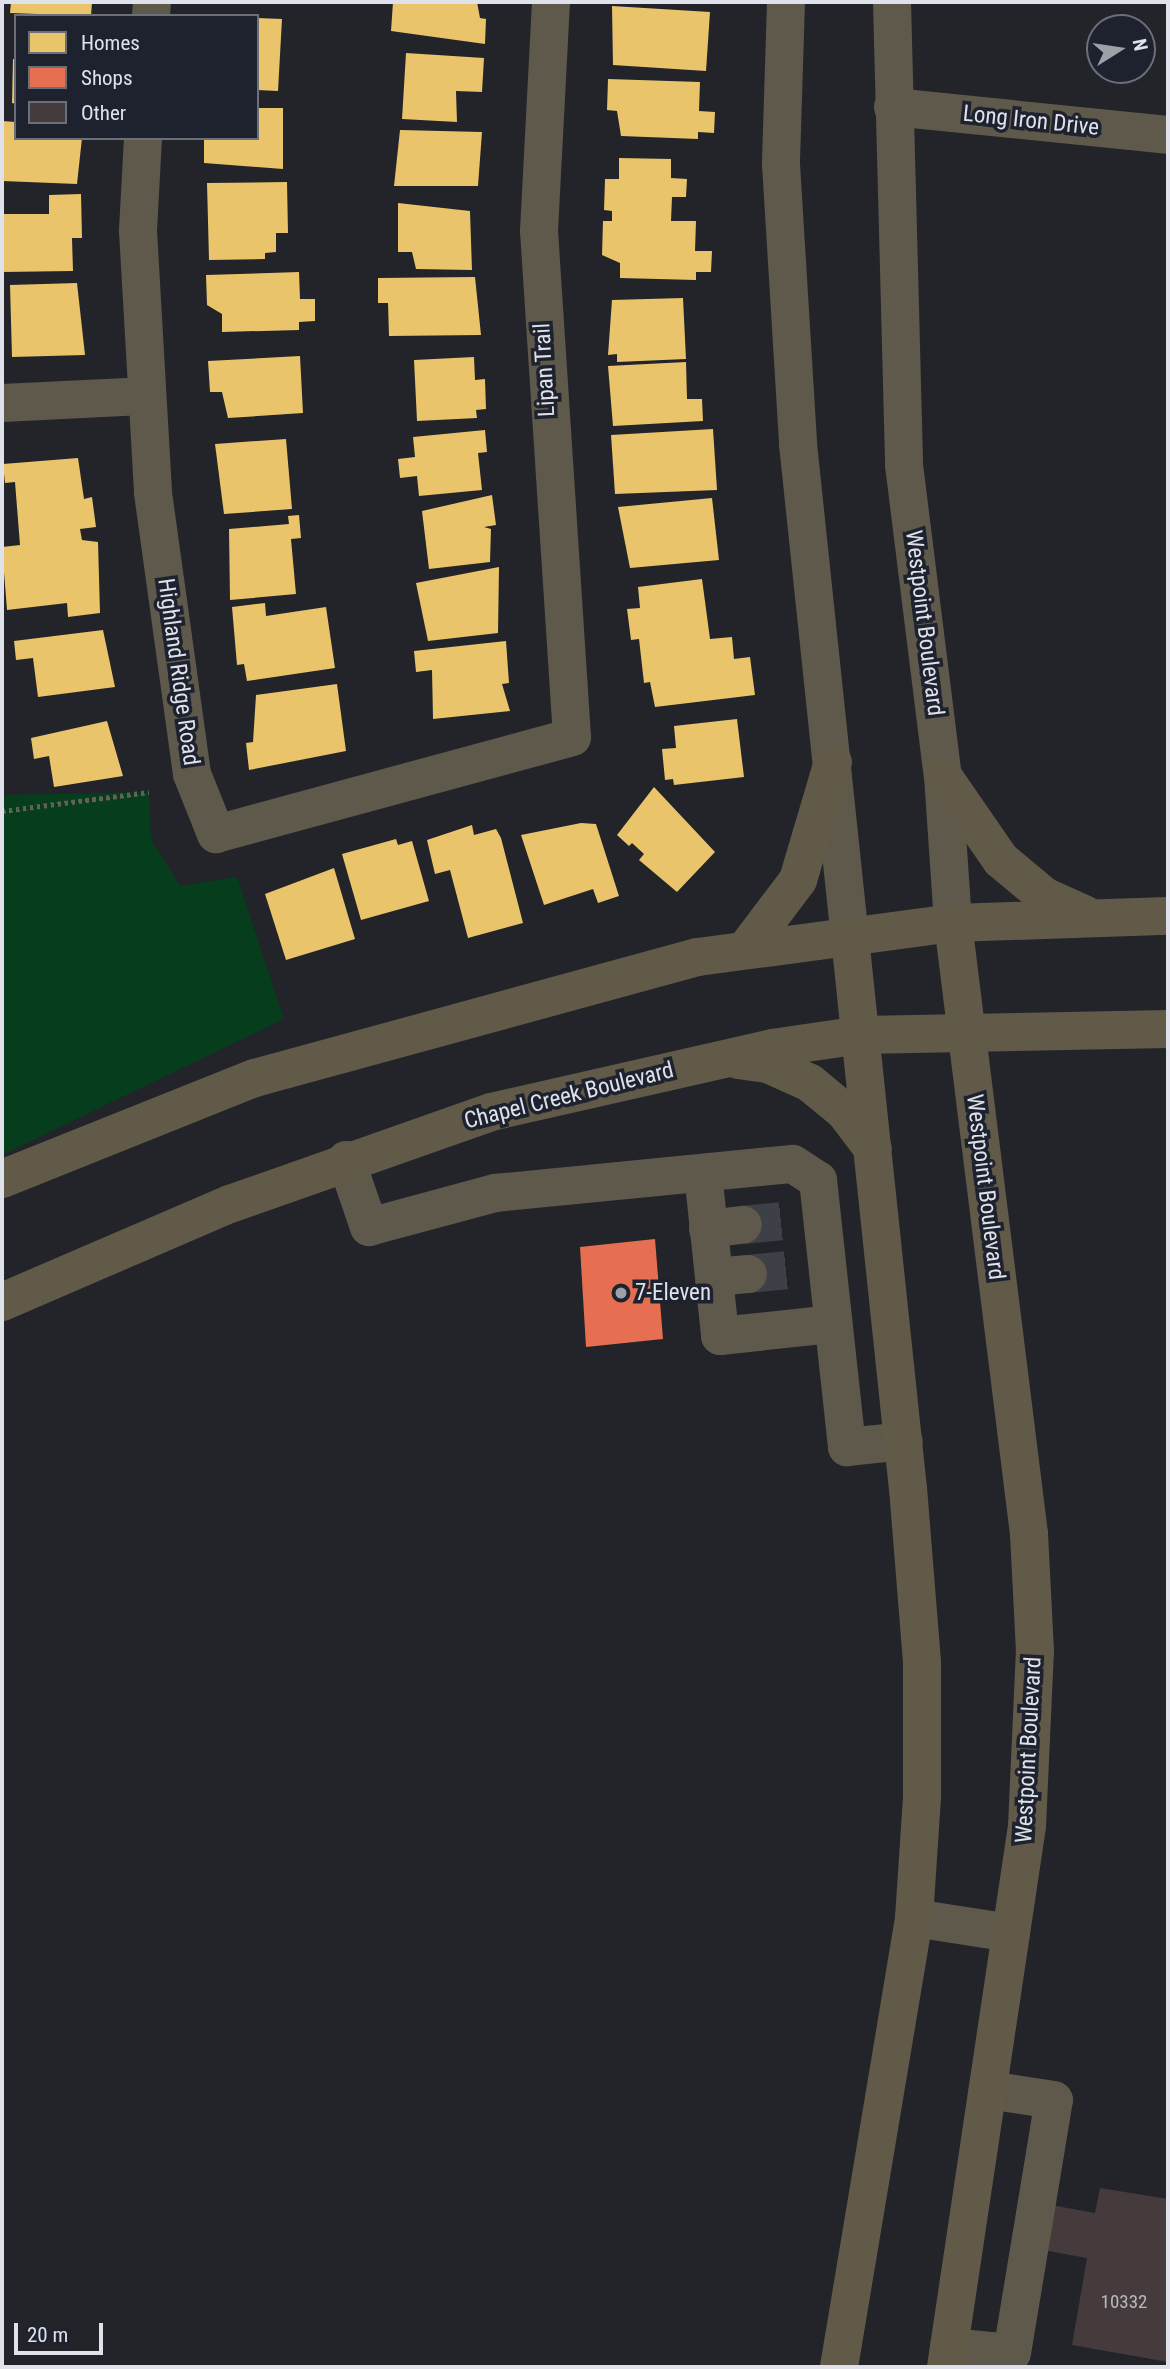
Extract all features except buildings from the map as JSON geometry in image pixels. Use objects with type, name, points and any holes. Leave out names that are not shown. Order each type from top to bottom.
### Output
[{"type":"main road","points":[[746,949],[799,880],[834,762]]},
{"type":"main road","points":[[943,776],[1000,860],[1044,895],[1089,916]]},
{"type":"main road","points":[[2,1179],[255,1078],[746,949],[953,923],[1089,916],[1168,916]]},
{"type":"main road","name":"Westpoint Boulevard","points":[[947,2357],[1027,1826],[1035,1652],[1028,1534],[953,923]]},
{"type":"main road","points":[[839,2367],[914,1918],[922,1662],[904,1441],[850,938]]},
{"type":"main road","name":"Chapel Creek Boulevard","points":[[2,1303],[346,1160],[491,1112],[725,1059],[862,1035],[1168,1029]]},
{"type":"main road","points":[[725,1059],[768,1064],[810,1083],[845,1112],[873,1149]]},
{"type":"street","name":"Lipan Trail","points":[[551,2],[540,244],[572,737]]},
{"type":"street","points":[[786,2],[780,164],[798,444],[834,762],[850,938]]},
{"type":"street","name":"Westpoint Boulevard","points":[[892,2],[904,465],[943,776],[953,923]]},
{"type":"street","name":"Long Iron Drive","points":[[893,107],[1168,135]]},
{"type":"street","name":"Highland Ridge Road","points":[[143,140],[138,230],[143,396],[192,774],[216,834],[572,737]]},
{"type":"street","points":[[2,403],[143,396]]},
{"type":"street","points":[[346,1160],[369,1227],[495,1193],[793,1164],[818,1180],[808,1219],[813,1267],[833,1324],[847,1447],[904,1441]]},
{"type":"street","points":[[703,1173],[726,1227],[731,1276],[720,1336],[833,1324]]},
{"type":"street","points":[[914,1918],[1011,1933]]},
{"type":"street","points":[[947,2357],[1012,2353],[1054,2100],[988,2090]]},
{"type":"path","points":[[2,811],[149,792]]},
{"type":"green space","points":[[149,792],[151,839],[180,886],[237,877],[284,1019],[2,1155],[2,795]]},
{"type":"tunnel","points":[[743,1225],[794,1220]]},
{"type":"tunnel","points":[[748,1274],[798,1269]]},
{"type":"place","name":"7-Eleven","points":[[621,1293]]}]
